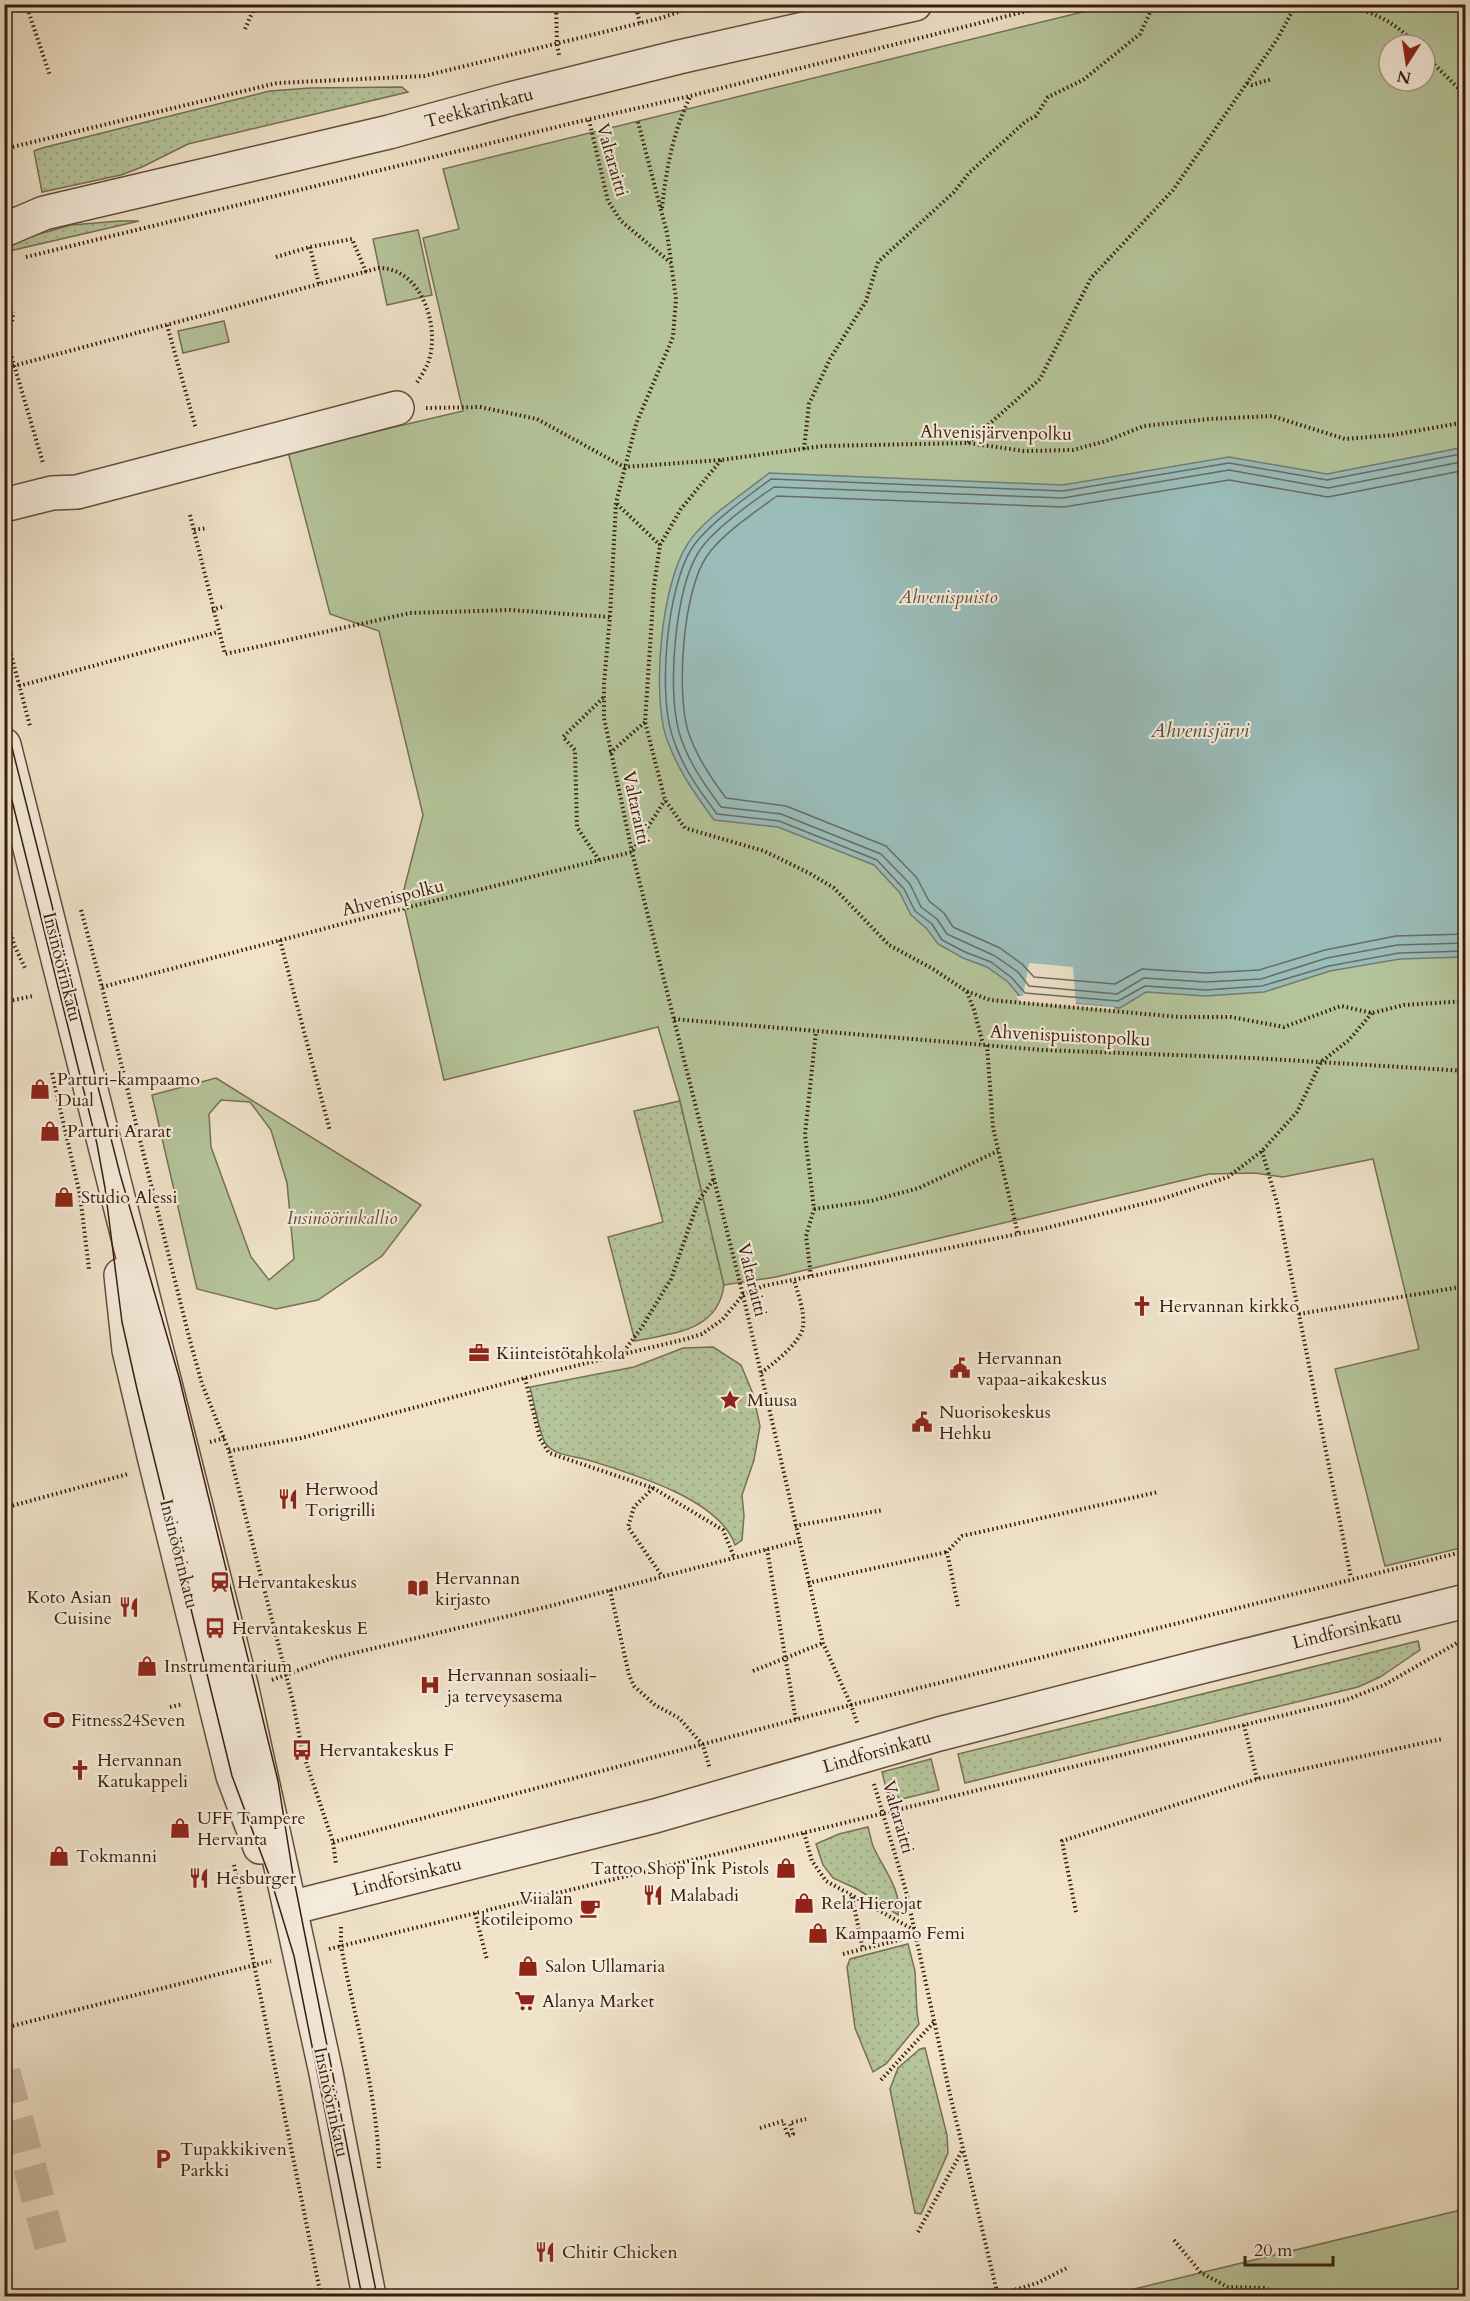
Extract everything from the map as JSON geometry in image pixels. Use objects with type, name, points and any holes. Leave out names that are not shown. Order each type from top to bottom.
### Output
[{"type":"street","name":"Teekkarinkatu","points":[[4,214],[44,213],[389,132],[679,57],[915,4]]},
{"type":"street","name":"Teekkarinkatu","points":[[10,245],[44,213]]},
{"type":"street","points":[[4,505],[52,493],[77,492],[397,408]]},
{"type":"street","name":"Insinöörinkatu","points":[[18,739],[117,1189],[242,1689],[326,2073],[369,2296]]},
{"type":"street","name":"Insinöörinkatu","points":[[117,1189],[120,1264],[129,1350],[154,1456],[233,1776],[270,1875],[290,1908]]},
{"type":"street","name":"Lindforsinkatu","points":[[290,1908],[655,1816],[939,1734],[1200,1666],[1466,1601]]},
{"type":"path","points":[[26,4],[50,76]]},
{"type":"path","points":[[245,28],[256,4]]},
{"type":"path","points":[[635,4],[640,23]]},
{"type":"path","points":[[4,149],[252,88],[298,81],[424,76],[640,23],[702,4]]},
{"type":"path","points":[[589,120],[1055,4]]},
{"type":"path","points":[[804,449],[809,404],[830,359],[866,301],[878,262],[954,192],[969,173],[1026,121],[1036,116],[1048,97],[1083,80],[1140,34],[1154,4]]},
{"type":"path","points":[[968,443],[1040,379],[1091,278],[1173,190],[1278,38],[1296,4]]},
{"type":"path","points":[[1341,4],[1381,16],[1406,33]]},
{"type":"path","points":[[1437,67],[1466,96]]},
{"type":"path","points":[[1247,83],[1252,85],[1272,79]]},
{"type":"path","points":[[661,211],[678,121],[690,96]]},
{"type":"path","name":"Valtaraitti","points":[[10,245],[589,120],[608,201],[621,221],[671,263]]},
{"type":"path","name":"Valtaraitti","points":[[638,122],[661,211],[671,263],[676,319],[673,337],[636,424],[616,503],[604,718],[632,852],[761,1373],[808,1583],[823,1643],[852,1705],[906,1891],[998,2296]]},
{"type":"path","points":[[276,257],[310,247],[352,239],[366,272]]},
{"type":"path","points":[[310,247],[319,284]]},
{"type":"path","points":[[14,366],[379,268],[391,268],[405,275],[425,302],[430,320],[431,342],[429,362],[417,383],[397,408]]},
{"type":"path","points":[[4,324],[12,322],[13,312]]},
{"type":"path","points":[[167,325],[205,459]]},
{"type":"path","points":[[4,331],[52,493]]},
{"type":"path","points":[[397,408],[480,407],[537,419],[624,466]]},
{"type":"path","name":"Ahvenisjärvenpolku","points":[[624,466],[721,460],[823,446],[968,443],[1024,451],[1073,450],[1106,441],[1144,426],[1209,419],[1272,416],[1345,440],[1393,435],[1466,422]]},
{"type":"path","points":[[721,460],[681,509],[660,545],[654,586],[645,722],[665,800],[685,828],[764,851],[817,878],[834,888],[889,945],[933,969],[966,991],[990,1000],[1179,1017],[1231,1017],[1284,1027],[1341,1006],[1372,1012],[1404,1005],[1466,1001]]},
{"type":"path","points":[[616,503],[660,545]]},
{"type":"path","points":[[190,515],[225,654],[410,613],[510,610],[558,612],[610,618]]},
{"type":"path","points":[[194,531],[207,528]]},
{"type":"path","points":[[212,609],[225,606]]},
{"type":"path","points":[[4,628],[19,686],[18,739]]},
{"type":"path","points":[[19,686],[218,632]]},
{"type":"path","points":[[599,860],[577,827],[575,750],[563,737],[604,697]]},
{"type":"path","points":[[610,753],[645,722]]},
{"type":"path","points":[[632,852],[665,800]]},
{"type":"path","name":"Ahvenispolku","points":[[102,987],[632,852]]},
{"type":"path","points":[[4,907],[14,945],[27,975]]},
{"type":"path","points":[[80,909],[102,987],[200,1375],[229,1451],[286,1676],[302,1750],[333,1842],[342,1894],[340,1946],[374,2098],[379,2135],[379,2173]]},
{"type":"path","points":[[280,940],[330,1131]]},
{"type":"path","points":[[30,985],[36,1007]]},
{"type":"path","points":[[966,991],[985,1045],[993,1128],[1018,1234]]},
{"type":"path","points":[[4,1002],[33,996]]},
{"type":"path","points":[[229,1451],[301,1438],[525,1378],[702,1334],[722,1320],[742,1295],[764,1286],[1018,1234],[1162,1199],[1228,1177],[1262,1151],[1297,1112],[1321,1062],[1349,1040],[1372,1012]]},
{"type":"path","name":"Ahvenispuistonpolku","points":[[674,1019],[1089,1053],[1253,1058],[1466,1071]]},
{"type":"path","points":[[811,1276],[806,1236],[814,1209],[805,1134],[816,1031]]},
{"type":"path","points":[[49,1063],[80,1196],[90,1272]]},
{"type":"path","points":[[814,1209],[871,1202],[919,1188],[998,1151]]},
{"type":"path","points":[[1262,1151],[1277,1203],[1351,1578]]},
{"type":"path","points":[[620,1356],[642,1327],[671,1279],[698,1202],[713,1180]]},
{"type":"path","points":[[761,1373],[801,1335],[802,1314],[794,1280]]},
{"type":"path","points":[[1299,1314],[1466,1286]]},
{"type":"path","points":[[525,1378],[540,1439],[549,1453],[653,1488],[723,1530],[734,1557]]},
{"type":"path","points":[[4,1508],[137,1472]]},
{"type":"path","points":[[653,1488],[634,1507],[628,1527],[662,1576]]},
{"type":"path","points":[[808,1583],[947,1552],[962,1536],[1158,1492]]},
{"type":"path","points":[[795,1526],[883,1510]]},
{"type":"path","points":[[242,1689],[286,1676],[329,1659],[799,1541]]},
{"type":"path","points":[[767,1549],[796,1720]]},
{"type":"path","points":[[333,1842],[852,1705],[1466,1551]]},
{"type":"path","points":[[947,1552],[958,1606]]},
{"type":"path","points":[[610,1590],[629,1675],[634,1686],[655,1705],[679,1718],[703,1745]]},
{"type":"path","points":[[340,1946],[1346,1700],[1384,1685],[1457,1643],[1466,1641]]},
{"type":"path","points":[[753,1671],[823,1643]]},
{"type":"path","points":[[1244,1725],[1257,1779]]},
{"type":"path","points":[[1076,1912],[1062,1841],[1257,1779],[1442,1739]]},
{"type":"path","points":[[804,1833],[812,1861],[826,1881],[914,1930]]},
{"type":"path","points":[[852,1897],[863,1949]]},
{"type":"path","points":[[475,1913],[487,1960]]},
{"type":"path","points":[[843,1954],[915,1936]]},
{"type":"path","points":[[4,2022],[5,2028],[254,1965],[321,2296]]},
{"type":"path","points":[[880,2080],[934,2022]]},
{"type":"path","points":[[760,2128],[783,2121],[788,2136],[793,2134],[790,2123],[806,2119]]},
{"type":"path","points":[[918,2232],[963,2149]]},
{"type":"path","points":[[1174,2240],[1201,2273],[1228,2287],[1264,2288],[1286,2296]]},
{"type":"path","points":[[4,2264],[10,2296]]},
{"type":"path","points":[[998,2296],[1037,2283],[1069,2267]]},
{"type":"green space","name":"Ahvenispuisto","points":[[1111,5],[1465,5],[1465,1547],[1385,1566],[1335,1369],[1419,1349],[1373,1159],[1283,1177],[1255,1173],[1209,1174],[776,1277],[724,1285],[680,1101],[658,1027],[444,1080],[402,897],[423,815],[379,631],[330,614],[288,452],[463,411],[423,238],[459,229],[443,169]]},
{"type":"green space","points":[[402,87],[408,92],[188,144],[121,175],[42,192],[34,151],[42,148],[270,91]]},
{"type":"green space","points":[[139,221],[5,252],[4,244],[71,225]]},
{"type":"green space","points":[[418,230],[432,295],[387,305],[373,239]]},
{"type":"green space","points":[[224,321],[229,342],[183,353],[178,331]]},
{"type":"green space","name":"Insinöörinkallio","points":[[216,1078],[421,1205],[382,1256],[318,1300],[276,1309],[197,1289],[152,1095]],"holes":[[[221,1100],[250,1102],[271,1130],[287,1183],[294,1259],[269,1280],[251,1257],[211,1147],[209,1114]]]},
{"type":"green space","points":[[680,1101],[724,1285],[720,1301],[703,1321],[678,1332],[635,1341],[608,1237],[663,1222],[634,1111]]},
{"type":"green space","points":[[713,1347],[741,1365],[753,1394],[760,1426],[754,1460],[742,1495],[744,1516],[742,1540],[735,1545],[726,1529],[712,1514],[693,1501],[649,1480],[550,1448],[541,1434],[530,1387],[634,1367],[683,1348]]},
{"type":"green space","points":[[1418,1641],[1420,1650],[1380,1677],[1358,1687],[965,1783],[958,1754]]},
{"type":"green space","points":[[931,1759],[939,1790],[902,1799],[887,1792],[882,1772]]},
{"type":"green space","points":[[868,1827],[873,1846],[891,1879],[897,1896],[898,1915],[857,1889],[833,1878],[823,1865],[816,1844],[839,1834]]},
{"type":"green space","points":[[908,1944],[915,1971],[919,2024],[886,2064],[873,2072],[855,2028],[847,1967],[850,1959]]},
{"type":"green space","points":[[925,2048],[947,2135],[948,2153],[921,2214],[915,2213],[890,2089],[898,2068],[920,2049]]},
{"type":"green space","points":[[1465,2209],[1465,2296],[1105,2296]]},
{"type":"water","name":"Ahvenisjärvi","points":[[1465,447],[1465,957],[1400,959],[1330,971],[1264,992],[1206,996],[1146,992],[1120,1008],[1022,999],[1008,982],[987,967],[963,958],[938,944],[927,929],[911,915],[900,893],[874,865],[778,827],[714,820],[693,791],[670,749],[662,718],[660,667],[665,612],[678,563],[687,545],[703,526],[769,473],[1063,485],[1229,457],[1327,474]]},
{"type":"pier","points":[[1029,963],[1073,967],[1076,1004],[1114,1007],[1114,1010],[1020,1002],[1016,996],[1023,996]]},
{"type":"tunnel","points":[[4,2072],[54,2258]]},
{"type":"tram line","points":[[4,716],[120,1174],[179,1377],[278,1781],[293,1875],[377,2296]]},
{"type":"tram line","points":[[4,768],[97,1144],[105,1188],[122,1322],[137,1389],[232,1776],[271,1880],[294,1956],[362,2296]]},
{"type":"place","name":"Parturi-kampaamo Dual","points":[[40,1089]]},
{"type":"place","name":"Parturi Ararat","points":[[50,1131]]},
{"type":"place","name":"Studio Alessi","points":[[64,1197]]},
{"type":"place","name":"Hervannan kirkko","points":[[1142,1306]]},
{"type":"place","name":"Kiinteistötahkola","points":[[479,1353]]},
{"type":"place","name":"Hervannan vapaa-aikakeskus","points":[[960,1368]]},
{"type":"place","name":"Muusa","points":[[730,1400]]},
{"type":"place","name":"Nuorisokeskus Hehku","points":[[922,1422]]},
{"type":"place","name":"Herwood Torigrilli","points":[[288,1499]]},
{"type":"place","name":"Hervantakeskus","points":[[220,1582]]},
{"type":"place","name":"Hervannan kirjasto","points":[[418,1588]]},
{"type":"place","name":"Koto Asian Cuisine","points":[[129,1607]]},
{"type":"place","name":"Hervantakeskus E","points":[[215,1628]]},
{"type":"place","name":"Instrumentarium","points":[[147,1666]]},
{"type":"place","name":"Hervannan sosiaali- ja terveysasema","points":[[430,1685]]},
{"type":"place","name":"Fitness24Seven","points":[[54,1720]]},
{"type":"place","name":"Hervantakeskus F","points":[[302,1750]]},
{"type":"place","name":"Hervannan Katukappeli","points":[[80,1770]]},
{"type":"place","name":"UFF Tampere Hervanta","points":[[180,1828]]},
{"type":"place","name":"Tokmanni","points":[[59,1856]]},
{"type":"place","name":"Tattoo Shop Ink Pistols","points":[[786,1868]]},
{"type":"place","name":"Hesburger","points":[[199,1878]]},
{"type":"place","name":"Malabadi","points":[[653,1895]]},
{"type":"place","name":"Rela Hierojat","points":[[804,1903]]},
{"type":"place","name":"Viialan kotileipomo","points":[[590,1908]]},
{"type":"place","name":"Kampaamo Femi","points":[[818,1933]]},
{"type":"place","name":"Salon Ullamaria","points":[[528,1966]]},
{"type":"place","name":"Alanya Market","points":[[525,2001]]},
{"type":"place","name":"Tupakkikiven Parkki","points":[[163,2159]]},
{"type":"place","name":"Chitir Chicken","points":[[545,2252]]}]
